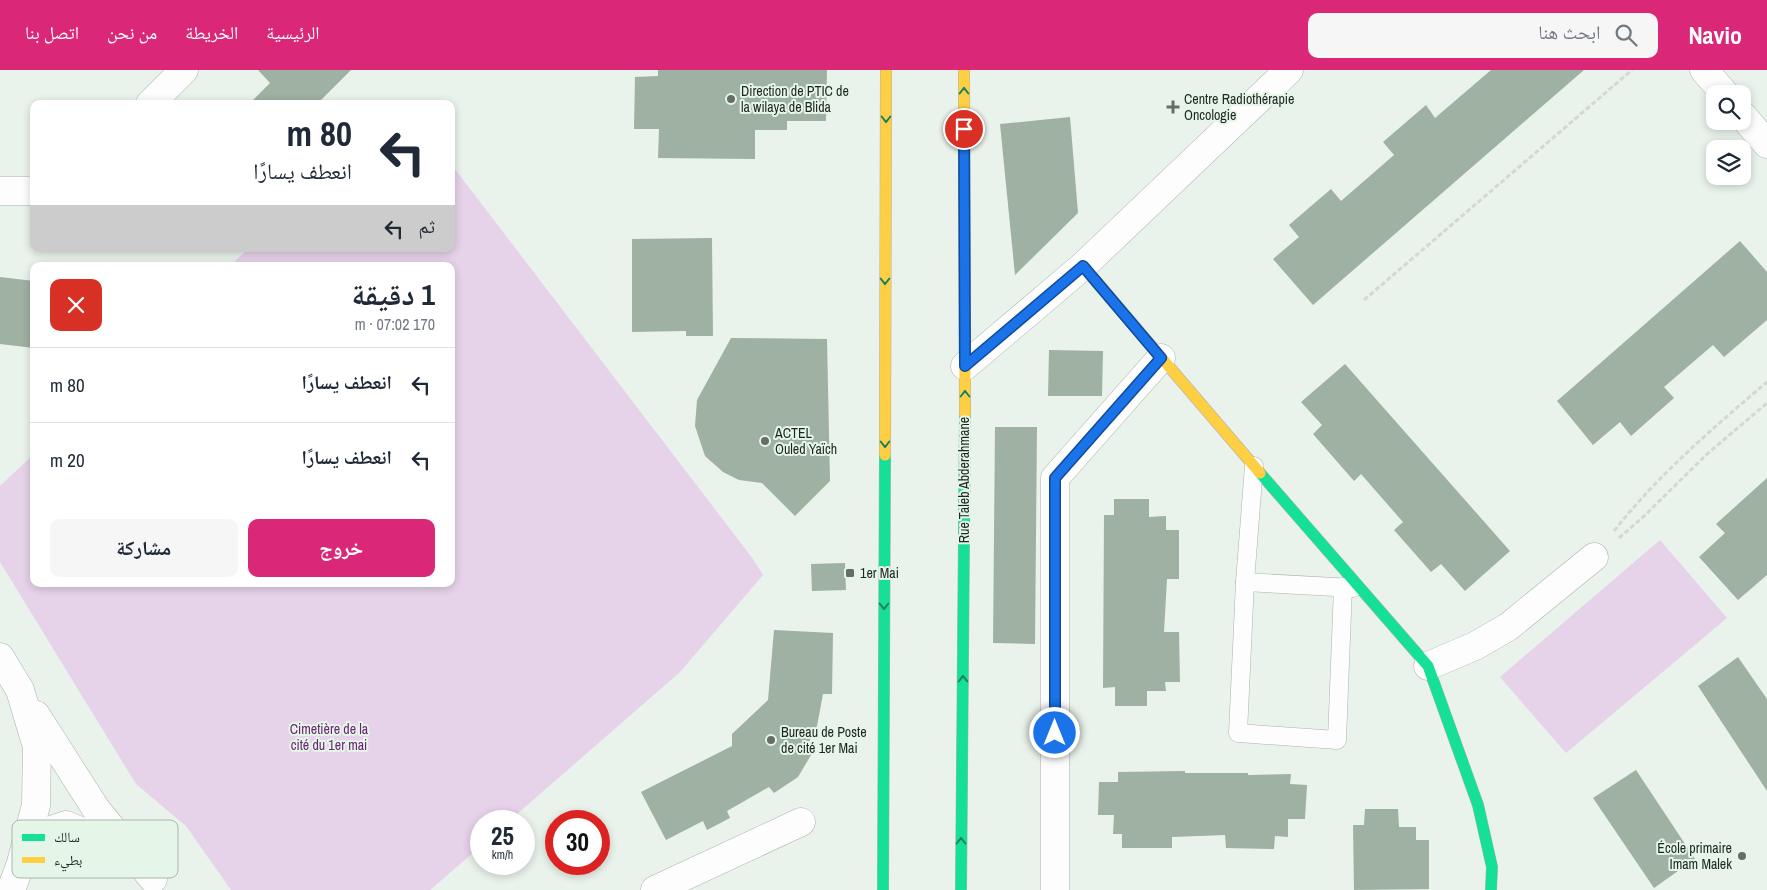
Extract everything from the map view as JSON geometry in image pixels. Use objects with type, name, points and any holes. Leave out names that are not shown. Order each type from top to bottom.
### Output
[{"type":"main road","points":[[883,890],[886,70]]},
{"type":"main road","name":"Rue Taleb Abderahmane","points":[[961,890],[965,366],[964,70]]},
{"type":"main road","points":[[1083,266],[1428,666],[1478,805],[1492,867],[1491,890]]},
{"type":"street","points":[[154,100],[184,70]]},
{"type":"street","points":[[965,366],[1083,266],[1289,70]]},
{"type":"street","points":[[1704,70],[1717,85]]},
{"type":"street","points":[[1751,125],[1767,144]]},
{"type":"street","points":[[0,191],[30,190]]},
{"type":"street","points":[[1055,890],[1055,478],[1161,358]]},
{"type":"street","points":[[1428,666],[1475,646],[1508,627],[1594,557]]},
{"type":"street","points":[[0,657],[96,809],[105,820]]},
{"type":"street","points":[[20,690],[37,747],[36,805],[32,820]]},
{"type":"street","points":[[655,890],[801,822]]},
{"type":"street","points":[[11,890],[15,878]]},
{"type":"lane","points":[[1254,466],[1245,582],[1238,733],[1337,740],[1343,587]]},
{"type":"lane","points":[[1245,582],[1361,588]]},
{"type":"path","points":[[1364,300],[1632,70]]},
{"type":"path","points":[[1594,557],[1633,507],[1705,436],[1767,382]]},
{"type":"path","points":[[1594,557],[1628,530],[1706,455],[1767,403]]},
{"type":"green space","name":"Cimetière de la cité du 1er mai","points":[[455,169],[753,559],[763,575],[680,672],[522,810],[470,810],[470,855],[430,890],[231,890],[186,826],[136,784],[0,562],[0,486],[30,458],[30,587],[455,587],[455,262],[234,262],[245,252],[455,252]]},
{"type":"green space","points":[[1660,540],[1727,618],[1566,753],[1500,677]]},
{"type":"building","points":[[258,70],[351,70],[321,100],[253,100],[270,83]]},
{"type":"building","name":"Direction de PTIC de la wilaya de Blida","points":[[658,70],[827,70],[826,121],[787,121],[787,130],[755,130],[755,159],[658,158],[659,129],[634,129],[635,77],[658,76]]},
{"type":"building","points":[[1491,70],[1584,70],[1313,305],[1273,259],[1299,237],[1289,225],[1331,189],[1341,201],[1394,155],[1383,142],[1426,105],[1435,118]]},
{"type":"building","points":[[1070,117],[1078,213],[1015,275],[1000,124]]},
{"type":"building","points":[[712,238],[713,336],[686,336],[686,331],[632,332],[632,239]]},
{"type":"building","points":[[1740,241],[1767,272],[1767,320],[1724,357],[1713,345],[1664,387],[1674,398],[1631,436],[1620,422],[1593,445],[1557,401]]},
{"type":"building","points":[[0,277],[30,281],[30,348],[0,344]]},
{"type":"building","name":"ACTEL Ouled Yaïch","points":[[731,338],[827,339],[830,481],[795,516],[762,483],[739,480],[723,472],[705,456],[695,426],[697,400]]},
{"type":"building","points":[[1049,350],[1103,351],[1102,396],[1048,396]]},
{"type":"building","points":[[1345,364],[1510,551],[1465,591],[1441,564],[1431,572],[1394,530],[1403,522],[1361,474],[1354,481],[1313,434],[1322,425],[1301,402]]},
{"type":"building","points":[[995,427],[1037,427],[1035,644],[993,643]]},
{"type":"building","points":[[1767,478],[1767,575],[1738,600],[1699,557],[1725,533],[1716,524]]},
{"type":"building","points":[[1114,499],[1149,499],[1149,517],[1166,516],[1166,530],[1179,530],[1179,579],[1167,579],[1164,632],[1179,632],[1180,682],[1165,682],[1166,691],[1147,691],[1147,706],[1115,706],[1115,687],[1103,688],[1104,515],[1114,515]]},
{"type":"building","points":[[845,563],[846,590],[812,591],[811,564]]},
{"type":"building","name":"Bureau de Poste de cité 1er Mai","points":[[774,630],[833,633],[832,694],[823,694],[817,726],[807,746],[814,750],[798,777],[774,793],[769,787],[727,811],[730,818],[707,830],[703,821],[666,840],[641,792],[732,746],[732,734],[768,700]]},
{"type":"building","points":[[1738,657],[1767,699],[1767,791],[1698,686]]},
{"type":"building","points":[[1636,770],[1695,859],[1654,888],[1593,798]]},
{"type":"building","points":[[1185,771],[1185,773],[1248,773],[1248,775],[1291,774],[1290,784],[1307,785],[1305,819],[1288,819],[1288,837],[1275,836],[1274,849],[1226,848],[1225,835],[1172,837],[1172,848],[1122,848],[1122,834],[1113,834],[1114,815],[1098,815],[1099,782],[1118,782],[1118,772]]},
{"type":"building","points":[[1365,809],[1398,809],[1399,827],[1416,827],[1416,840],[1429,840],[1429,889],[1354,890],[1353,825],[1364,825]]},
{"type":"traffic: fast","points":[[961,890],[965,415]]},
{"type":"traffic: fast","points":[[883,890],[885,455]]},
{"type":"traffic: fast","points":[[1260,473],[1428,666],[1478,805],[1492,867],[1491,890]]},
{"type":"traffic: slow","points":[[885,455],[886,70]]},
{"type":"traffic: slow","points":[[964,70],[965,415]]},
{"type":"traffic: slow","points":[[1083,266],[1260,473]]},
{"type":"place","name":"Direction de PTIC de la wilaya de Blida","points":[[731,99]]},
{"type":"place","name":"Centre Radiothérapie Oncologie","points":[[1173,107]]},
{"type":"place","name":"ACTEL Ouled Yaïch","points":[[765,441]]},
{"type":"place","name":"1er Mai","points":[[850,573]]},
{"type":"place","name":"Bureau de Poste de cité 1er Mai","points":[[771,740]]},
{"type":"place","name":"École primaire Imam Malek","points":[[1742,856]]},
{"type":"route","points":[[964,129],[965,366],[1083,266],[1161,358],[1055,478],[1055,733]]}]
